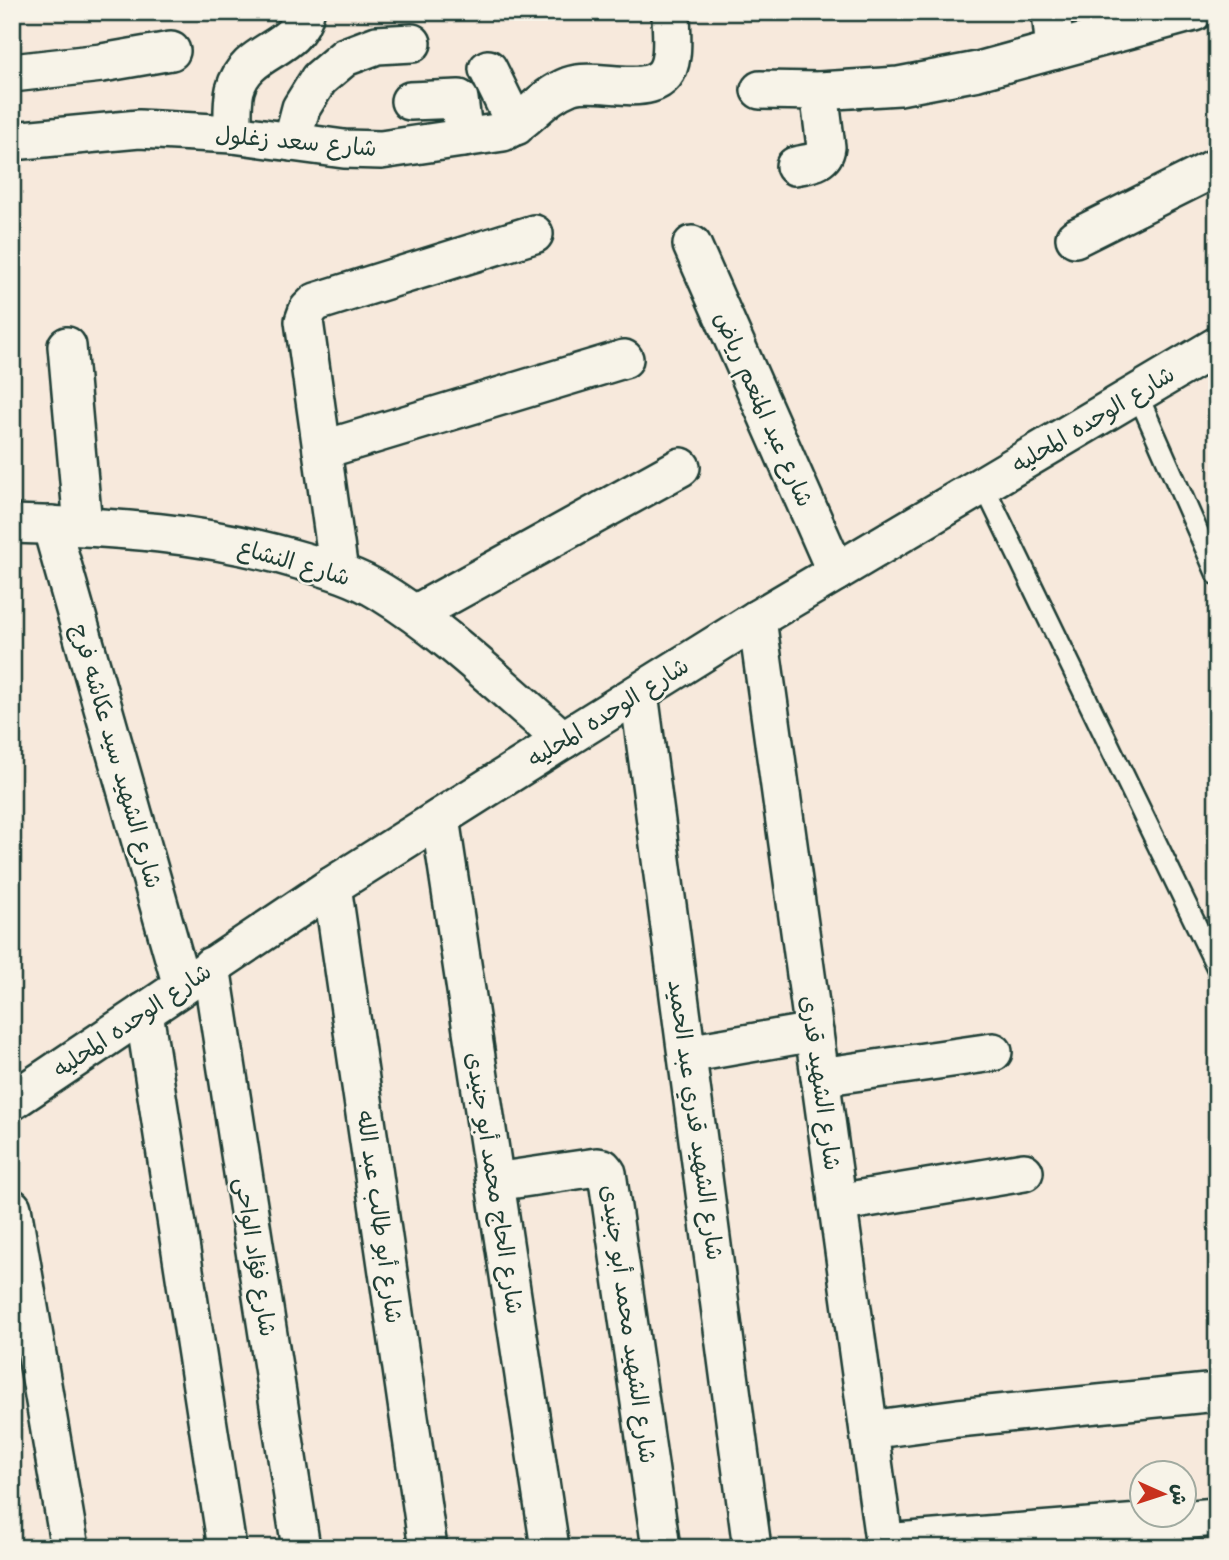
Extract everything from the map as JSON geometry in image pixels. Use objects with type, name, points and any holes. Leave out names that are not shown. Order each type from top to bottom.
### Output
[{"type":"street","points":[[233,134],[235,90],[243,73],[255,60],[270,49],[285,43],[297,32],[305,12]]},
{"type":"street","name":"شارع سعد زغلول","points":[[12,141],[139,130],[233,134],[344,149],[381,150],[503,132],[516,126],[545,98],[572,85],[652,84],[661,77],[671,57],[671,12]]},
{"type":"street","points":[[1051,12],[1074,35]]},
{"type":"street","points":[[760,90],[819,91],[899,86],[978,71],[1074,35],[1194,12]]},
{"type":"street","points":[[292,142],[301,108],[318,79],[345,57],[377,45],[412,43]]},
{"type":"street","points":[[12,74],[171,51]]},
{"type":"street","points":[[488,69],[516,126]]},
{"type":"street","points":[[795,166],[819,160],[825,155],[819,91]]},
{"type":"street","points":[[410,101],[459,99],[464,138]]},
{"type":"street","points":[[1075,238],[1217,167]]},
{"type":"street","points":[[340,572],[304,321],[311,305],[534,234]]},
{"type":"street","name":"شارع عبد المنعم رياض","points":[[692,245],[836,572]]},
{"type":"street","name":"شارع الشهيد سيد عكاشه فرج","points":[[67,346],[67,526],[197,976]]},
{"type":"street","name":"شارع الوحده المحليه","points":[[12,1101],[332,886],[563,740],[757,619],[1217,346]]},
{"type":"street","points":[[322,450],[624,359]]},
{"type":"street","points":[[415,614],[681,467]]},
{"type":"street","name":"شارع النشاع","points":[[12,524],[139,529],[207,538],[274,552],[340,572],[379,590],[415,614],[563,740]]},
{"type":"street","name":"شارع الشهيد قدرى","points":[[757,619],[885,1545]]},
{"type":"street","name":"شارع الشهيد قدري عبد الحميد","points":[[639,693],[752,1548]]},
{"type":"street","name":"شارع الحاج محمد أبو جنيدى","points":[[440,818],[550,1548]]},
{"type":"street","name":"شارع أبو طالب عبد الله","points":[[332,886],[428,1548]]},
{"type":"street","name":"شارع فؤاد الواحى","points":[[197,976],[301,1548]]},
{"type":"street","points":[[144,1012],[227,1548]]},
{"type":"street","points":[[687,1054],[814,1032]]},
{"type":"street","points":[[820,1077],[993,1052]]},
{"type":"street","name":"شارع الشهيد محمد أبو جنيدى","points":[[495,1182],[597,1167],[603,1168],[607,1173],[661,1548]]},
{"type":"street","points":[[837,1203],[1024,1172]]},
{"type":"street","points":[[12,1208],[71,1548]]},
{"type":"street","points":[[869,1430],[958,1418],[1217,1392]]},
{"type":"street","points":[[885,1545],[1217,1517]]},
{"type":"lane","points":[[1137,393],[1217,575]]},
{"type":"lane","points":[[984,484],[1217,968]]}]
